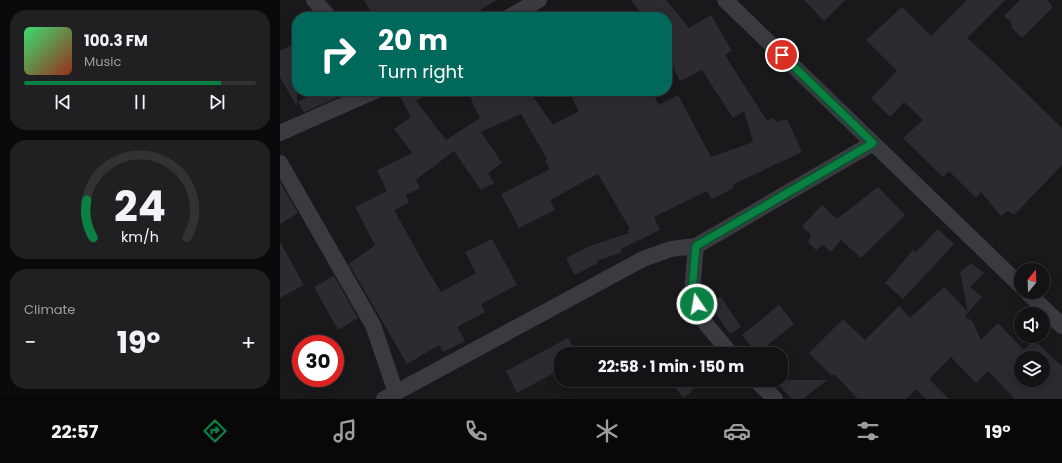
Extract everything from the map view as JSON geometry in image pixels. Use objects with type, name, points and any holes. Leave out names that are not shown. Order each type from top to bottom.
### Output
[{"type":"street","points":[[314,0],[325,12]]},
{"type":"street","points":[[518,12],[539,0]]},
{"type":"street","points":[[725,0],[1014,279]]},
{"type":"street","points":[[280,133],[364,96]]},
{"type":"street","points":[[280,163],[373,325],[390,396],[643,260],[671,249],[696,246],[873,143]]},
{"type":"street","points":[[696,246],[692,291],[701,318],[725,347]]},
{"type":"street","points":[[1034,299],[1062,326]]},
{"type":"street","points":[[763,387],[775,399]]},
{"type":"building","points":[[364,0],[497,0],[477,12],[371,12]]},
{"type":"building","points":[[631,0],[666,0],[689,28],[711,15],[732,51],[725,55],[767,121],[773,118],[777,122],[787,119],[802,152],[732,185],[734,188],[712,199],[707,191],[654,217],[660,230],[621,249],[622,252],[597,261],[598,263],[575,275],[566,258],[587,247],[629,233],[628,230],[630,229],[598,174],[550,200],[555,210],[519,228],[501,194],[550,169],[545,160],[547,159],[521,114],[481,132],[502,163],[488,173],[494,183],[481,190],[454,151],[416,180],[420,188],[406,195],[409,203],[394,210],[441,292],[476,273],[465,252],[492,239],[517,285],[481,304],[485,312],[457,327],[465,341],[443,352],[439,345],[407,364],[349,264],[375,245],[355,207],[387,191],[377,170],[412,153],[394,129],[411,117],[400,96],[424,96],[416,101],[446,140],[480,118],[469,96],[533,96],[553,125],[579,111],[571,96],[654,96],[659,105],[678,95],[711,157],[753,142],[744,111],[733,118],[702,70],[680,81],[672,66],[672,12],[640,12]]},
{"type":"building","points":[[804,0],[845,0],[824,21]]},
{"type":"building","points":[[967,0],[1005,0],[967,38],[1062,128],[1062,165],[1014,215],[1008,211],[1001,216],[981,192],[976,198],[949,171],[943,177],[903,138],[923,120],[904,102],[890,117],[871,98],[897,71],[866,40],[902,7],[931,36]]},
{"type":"building","points":[[1020,0],[1047,0],[1053,7],[1022,38],[1012,28],[1011,22],[1004,16]]},
{"type":"building","points":[[292,45],[292,96],[297,96],[297,107],[280,77],[280,51]]},
{"type":"building","points":[[309,96],[341,96],[304,112],[298,102]]},
{"type":"building","points":[[280,182],[298,213],[280,224]]},
{"type":"building","points":[[878,187],[905,215],[861,258],[841,240],[831,252],[823,245],[816,250],[808,242],[811,235],[802,226],[822,205],[837,219]]},
{"type":"building","points":[[938,229],[954,244],[903,299],[885,283],[913,250],[916,252]]},
{"type":"building","points":[[280,242],[304,285],[280,298]]},
{"type":"building","points":[[971,263],[984,273],[970,287],[982,297],[965,316],[973,322],[981,340],[998,323],[1014,340],[1014,343],[1017,343],[1024,350],[1031,343],[1037,343],[1046,351],[1014,351],[1014,387],[1050,387],[1050,355],[1062,366],[1062,399],[1015,399],[988,371],[976,383],[951,357],[929,379],[949,399],[926,399],[916,389],[906,399],[858,399],[834,374],[832,376],[809,353],[843,319],[865,340],[899,306],[910,318],[944,287],[968,312],[960,272]]},
{"type":"building","points":[[334,276],[358,318],[338,330],[314,287]]},
{"type":"building","points":[[721,297],[741,327],[730,334],[709,304]]},
{"type":"building","points":[[779,305],[794,324],[765,347],[752,347],[742,335]]},
{"type":"building","points":[[568,338],[573,347],[554,347],[554,373],[517,393],[506,371]]},
{"type":"building","points":[[788,380],[827,380],[803,399],[792,399],[781,387],[788,387]]},
{"type":"building","points":[[674,387],[696,387],[684,398]]},
{"type":"route","points":[[697,304],[692,291],[696,246],[873,143],[782,55]]}]
